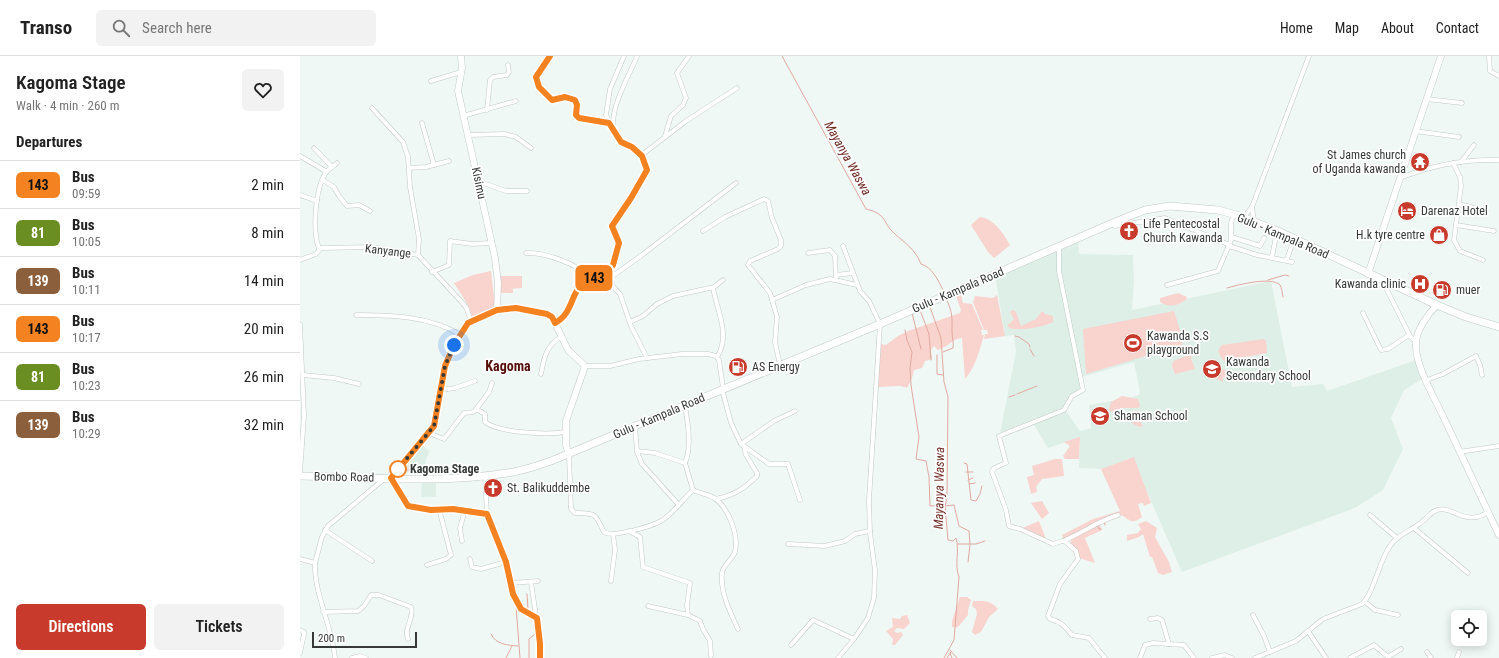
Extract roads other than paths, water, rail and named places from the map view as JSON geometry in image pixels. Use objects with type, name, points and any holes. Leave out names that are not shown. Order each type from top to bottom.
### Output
[{"type":"main road","name":"Gulu - Kampala Road","points":[[412,480],[485,476],[508,473],[569,455],[880,324],[1112,223],[1145,210],[1170,206],[1196,207],[1234,214],[1254,220],[1437,305],[1499,328]]},
{"type":"main road","name":"Bombo Road","points":[[300,475],[412,480]]},
{"type":"street","name":"Kisimu","points":[[461,56],[461,72],[458,90],[498,283],[497,310]]},
{"type":"street","points":[[550,56],[536,77],[536,81],[548,98],[554,101],[565,97],[572,98],[576,102],[576,113],[578,117],[609,123]]},
{"type":"street","points":[[606,279],[613,265],[619,243],[612,226],[646,174],[647,170],[642,156],[632,147],[621,142],[614,128],[609,123],[606,115],[610,89],[624,56]]},
{"type":"street","points":[[614,128],[614,118],[622,86],[637,56]]},
{"type":"street","points":[[664,136],[671,116],[685,101],[685,95],[677,73],[689,56]]},
{"type":"street","points":[[1244,217],[1252,207],[1309,56]]},
{"type":"street","points":[[1368,274],[1441,56]]},
{"type":"street","points":[[1489,56],[1490,71],[1499,76]]},
{"type":"street","points":[[488,110],[490,80],[493,77],[507,75],[509,72],[508,65]]},
{"type":"street","points":[[431,81],[461,72]]},
{"type":"street","points":[[642,156],[664,136],[709,104],[737,88]]},
{"type":"street","points":[[1426,99],[1462,103]]},
{"type":"street","points":[[463,116],[516,101]]},
{"type":"street","points":[[372,108],[402,142],[408,157],[410,187],[419,239],[418,255]]},
{"type":"street","points":[[422,122],[434,165]]},
{"type":"street","points":[[1415,131],[1459,137]]},
{"type":"street","points":[[468,135],[505,134],[516,137],[531,148]]},
{"type":"street","points":[[1461,162],[1474,145]]},
{"type":"street","points":[[314,148],[332,167]]},
{"type":"street","points":[[300,156],[327,172]]},
{"type":"street","points":[[1400,179],[1422,169],[1461,162],[1499,160]]},
{"type":"street","points":[[409,168],[426,167],[449,161]]},
{"type":"street","points":[[1454,163],[1460,181],[1459,204],[1453,238],[1457,247],[1467,255],[1483,260]]},
{"type":"street","points":[[319,249],[317,236],[317,200],[327,172],[337,164]]},
{"type":"street","points":[[323,180],[334,187],[348,206],[359,205],[370,211]]},
{"type":"street","points":[[478,181],[506,191],[527,192]]},
{"type":"street","points":[[555,323],[563,316],[579,288],[586,280],[590,278],[606,279],[642,255],[736,183]]},
{"type":"street","points":[[300,195],[317,200]]},
{"type":"street","points":[[703,231],[725,217],[764,199],[768,200],[771,208],[772,221],[782,244],[778,249],[750,261],[748,264],[767,288],[772,300],[777,317],[775,342],[780,365]]},
{"type":"street","points":[[1459,204],[1486,211]]},
{"type":"street","points":[[1252,207],[1254,220]]},
{"type":"street","points":[[1167,284],[1218,271],[1232,237],[1231,223],[1234,214]]},
{"type":"street","points":[[1112,223],[1115,226],[1165,218],[1257,255],[1287,259],[1292,262]]},
{"type":"street","points":[[1456,226],[1494,231]]},
{"type":"street","points":[[1272,257],[1275,241],[1280,232]]},
{"type":"street","points":[[1232,237],[1260,246],[1264,238]]},
{"type":"street","points":[[1287,259],[1294,239]]},
{"type":"street","points":[[432,272],[449,265],[450,241],[472,244],[491,244]]},
{"type":"street","points":[[838,658],[854,640],[868,618],[874,598],[875,570],[870,531],[869,500],[880,324],[869,301],[860,292],[843,246]]},
{"type":"street","name":"Kanyange","points":[[300,260],[316,254],[319,249],[372,247],[418,255],[432,272],[466,307],[471,321]]},
{"type":"street","points":[[1059,247],[1059,271],[1083,390],[1074,394],[1064,410],[1000,435],[998,438],[1006,463],[994,468],[992,472],[1006,510],[1009,526],[1020,529],[1053,544],[1072,537],[1102,520],[1118,515]]},
{"type":"street","points":[[808,252],[830,250],[835,256],[836,278]]},
{"type":"street","points":[[526,253],[543,254],[581,269],[590,278]]},
{"type":"street","points":[[772,300],[806,285],[853,273]]},
{"type":"street","points":[[836,278],[857,284]]},
{"type":"street","points":[[606,279],[620,294],[630,322],[647,358]]},
{"type":"street","points":[[630,322],[643,316],[657,304],[673,296],[713,288],[723,280]]},
{"type":"street","points":[[1382,280],[1409,334],[1416,342]]},
{"type":"street","points":[[713,288],[723,334],[723,346],[717,357]]},
{"type":"street","points":[[1437,305],[1422,326],[1416,342],[1418,359],[1459,452],[1499,535]]},
{"type":"street","points":[[335,658],[332,640],[323,612],[314,563],[325,530],[370,489],[389,478],[434,426],[440,390],[448,357],[461,334],[471,321],[497,310],[516,308],[551,316],[571,353],[585,366],[610,366],[647,358],[693,354],[708,354],[717,357],[719,360],[723,389],[731,423],[743,445],[746,455],[757,473],[757,476],[744,488],[723,498],[715,498],[693,490]]},
{"type":"street","points":[[1363,313],[1381,350],[1388,349],[1409,334]]},
{"type":"street","points":[[356,315],[391,315],[423,320],[438,324],[461,334]]},
{"type":"street","points":[[300,324],[303,375],[303,431],[300,475]]},
{"type":"street","points":[[541,374],[547,350],[553,342],[562,336]]},
{"type":"street","points":[[1426,380],[1444,374],[1476,356],[1482,375]]},
{"type":"street","points":[[585,366],[582,378],[568,411],[566,432],[573,511],[575,513],[594,515],[600,521],[604,532],[613,534],[629,531],[661,521],[693,490]]},
{"type":"street","points":[[303,375],[334,378],[359,384]]},
{"type":"street","points":[[440,390],[455,388],[475,381]]},
{"type":"street","points":[[429,433],[444,439],[464,413],[472,413],[476,410],[492,383]]},
{"type":"street","points":[[685,406],[688,444],[688,456],[685,463],[693,490]]},
{"type":"street","points":[[476,410],[485,414],[485,422],[494,427],[531,433],[550,434],[566,432]]},
{"type":"street","points":[[743,445],[774,420],[795,411]]},
{"type":"street","points":[[635,426],[637,452],[642,464],[678,504]]},
{"type":"street","points":[[743,445],[769,464],[788,464],[800,500]]},
{"type":"street","points":[[1459,452],[1499,446]]},
{"type":"street","points":[[637,452],[655,453],[685,463]]},
{"type":"street","points":[[485,476],[487,514],[506,562],[513,594],[521,609],[536,616]]},
{"type":"street","points":[[389,478],[408,506],[417,508],[465,510],[487,514]]},
{"type":"street","points":[[715,498],[725,511],[736,536],[734,554],[724,568],[722,579],[730,612],[738,628]]},
{"type":"street","points":[[427,565],[446,559],[450,555],[439,509]]},
{"type":"street","points":[[462,541],[460,528],[465,510]]},
{"type":"street","points":[[1255,658],[1292,644],[1324,619],[1365,602],[1389,547],[1397,538],[1439,510],[1474,519],[1479,518],[1488,512]]},
{"type":"street","points":[[1370,515],[1397,538]]},
{"type":"street","points":[[1414,528],[1468,573]]},
{"type":"street","points":[[325,530],[372,561]]},
{"type":"street","points":[[629,531],[640,537],[643,567],[690,583],[687,606],[688,615]]},
{"type":"street","points":[[788,544],[825,546],[845,541],[855,534],[870,531]]},
{"type":"street","points":[[611,581],[615,550],[613,534]]},
{"type":"street","points":[[1070,545],[1072,537]]},
{"type":"street","points":[[1062,541],[1070,545],[1076,551],[1078,559],[1060,584],[1048,616],[1050,619],[1058,621],[1064,625],[1072,635],[1089,638],[1105,658]]},
{"type":"street","points":[[300,559],[314,563]]},
{"type":"street","points":[[470,559],[472,567],[476,570],[506,562]]},
{"type":"street","points":[[511,583],[538,581]]},
{"type":"street","points":[[531,582],[536,616],[539,624],[540,658]]},
{"type":"street","points":[[323,612],[358,611],[364,606],[371,595],[379,595],[411,607],[412,613],[406,630],[408,640]]},
{"type":"street","points":[[1365,602],[1375,610],[1398,615]]},
{"type":"street","points":[[648,606],[688,615],[700,621],[710,641],[711,656]]},
{"type":"street","points":[[1253,615],[1264,636],[1270,652]]},
{"type":"street","points":[[1150,619],[1158,618],[1162,620],[1169,644]]},
{"type":"street","points":[[791,645],[813,620],[854,640]]},
{"type":"street","points":[[300,630],[304,632],[300,653]]},
{"type":"street","points":[[1308,631],[1326,658]]},
{"type":"street","points":[[1140,658],[1145,645],[1153,643],[1184,645],[1194,658]]},
{"type":"street","points":[[1350,658],[1374,645],[1388,657],[1401,649]]},
{"type":"street","points":[[1427,652],[1431,658]]},
{"type":"street","points":[[1457,658],[1459,652]]},
{"type":"street","points":[[1212,658],[1225,655],[1232,658]]},
{"type":"street","points":[[352,658],[360,656],[366,658]]},
{"type":"waterway","name":"Mayanya Waswa","points":[[782,56],[866,209],[882,216],[891,230],[913,251],[921,264],[928,268],[937,278],[943,290]]},
{"type":"waterway","points":[[1268,280],[1285,275],[1289,276]]},
{"type":"waterway","points":[[1227,288],[1262,281],[1276,282],[1282,289],[1283,297]]},
{"type":"waterway","name":"Mayanya Waswa","points":[[943,352],[953,348],[952,315],[946,298]]},
{"type":"waterway","name":"Mayanya Waswa","points":[[930,307],[941,338],[944,382],[948,397],[947,498],[945,506],[948,540],[953,541],[956,538],[957,543],[957,567],[959,577],[954,640],[944,658]]},
{"type":"waterway","points":[[920,310],[929,334],[931,360]]},
{"type":"waterway","points":[[912,313],[921,349]]},
{"type":"waterway","points":[[905,330],[912,352],[910,368],[911,385],[919,437],[916,459],[926,461],[929,477],[930,506],[945,505]]},
{"type":"waterway","points":[[1015,336],[1029,344],[1030,347]]},
{"type":"waterway","points":[[1030,349],[1034,356]]},
{"type":"waterway","points":[[937,355],[937,374],[943,375]]},
{"type":"waterway","points":[[1017,394],[1037,386]]},
{"type":"waterway","points":[[1009,397],[1015,395]]},
{"type":"waterway","points":[[964,463],[967,464],[971,500],[976,501],[982,486]]},
{"type":"waterway","points":[[401,470],[409,470]]},
{"type":"waterway","points":[[414,471],[421,472]]},
{"type":"waterway","points":[[966,472],[973,472]]},
{"type":"waterway","points":[[968,480],[973,478]]},
{"type":"waterway","points":[[969,484],[975,483]]},
{"type":"waterway","points":[[945,506],[954,505],[959,526],[969,531],[970,545],[968,562]]},
{"type":"waterway","points":[[1104,521],[1105,525]]},
{"type":"waterway","points":[[1097,525],[1099,529],[1101,529]]},
{"type":"waterway","points":[[958,544],[976,544],[985,541]]},
{"type":"waterway","points":[[527,594],[528,609],[532,613]]},
{"type":"waterway","points":[[516,606],[520,658]]},
{"type":"waterway","points":[[529,658],[529,639],[535,634],[533,617]]},
{"type":"waterway","points":[[491,634],[493,638],[499,642],[506,645],[518,646]]},
{"type":"waterway","points":[[506,658],[512,646]]},
{"type":"waterway","points":[[950,650],[957,658]]},
{"type":"waterway","name":"Mayanya Waswa","points":[[947,658],[951,652]]},
{"type":"waterway","points":[[950,653],[952,658]]},
{"type":"place","name":"St James church of Uganda kawanda","points":[[1420,162]]},
{"type":"place","name":"Darenaz Hotel","points":[[1407,211]]},
{"type":"place","name":"Life Pentecostal Church Kawanda","points":[[1129,231]]},
{"type":"place","name":"H.k tyre centre","points":[[1439,235]]},
{"type":"place","name":"Kawanda clinic","points":[[1420,284]]},
{"type":"place","name":"muer","points":[[1442,290]]},
{"type":"place","name":"Kawanda S.S playground","points":[[1133,343]]},
{"type":"place","name":"AS Energy","points":[[738,367]]},
{"type":"place","name":"Kawanda Secondary School","points":[[1212,369]]},
{"type":"place","name":"Shaman School","points":[[1100,416]]},
{"type":"place","name":"Kagoma Stage","points":[[398,469]]},
{"type":"place","name":"St. Balikuddembe","points":[[493,488]]},
{"type":"district","name":"Kagoma","points":[[508,366]]}]
